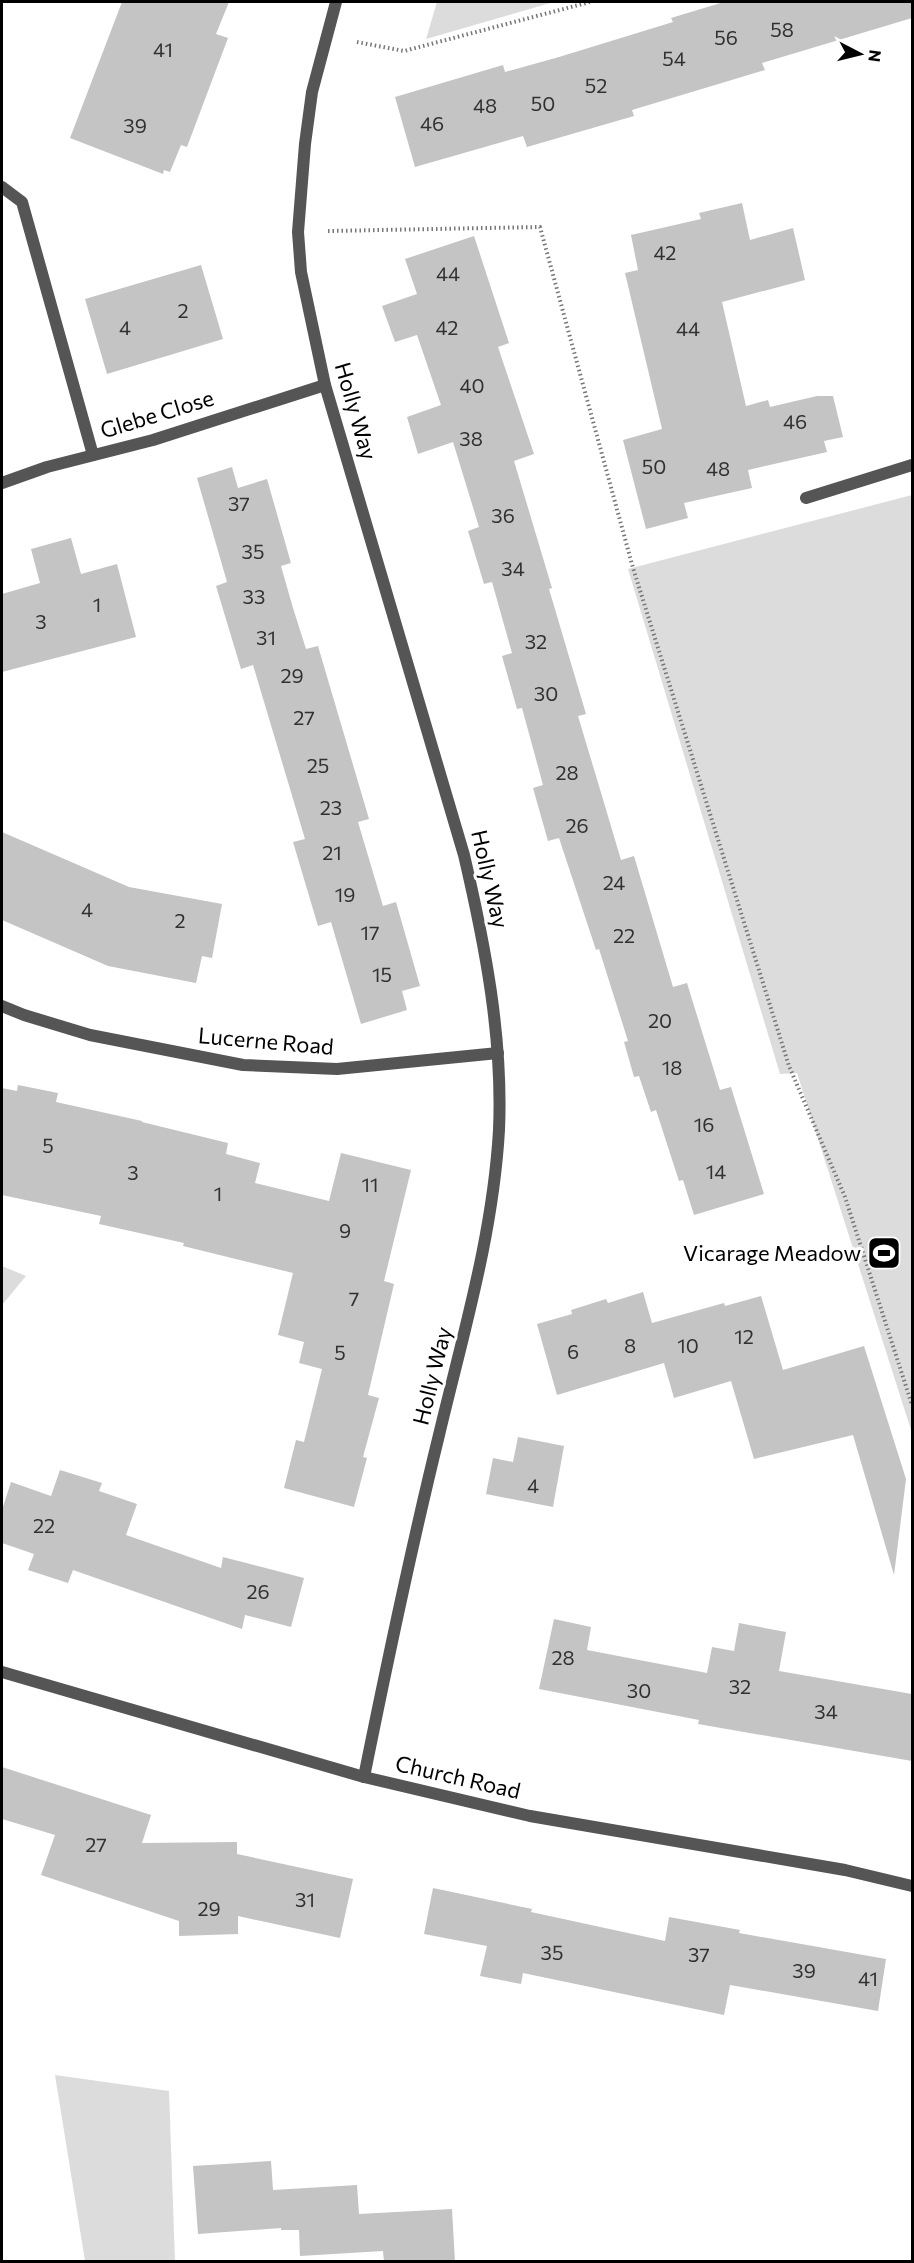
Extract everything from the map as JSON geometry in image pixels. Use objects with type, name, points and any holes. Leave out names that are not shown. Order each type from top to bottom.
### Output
[{"type":"street","name":"Holly Way","points":[[336,2],[312,92],[305,144],[298,232],[301,272],[325,385],[464,855],[491,989],[498,1053],[498,1132],[489,1224],[401,1596],[364,1777]]},
{"type":"street","points":[[2,187],[22,202],[93,455]]},
{"type":"street","name":"Glebe Close","points":[[2,483],[47,467],[153,440],[325,385]]},
{"type":"street","points":[[806,498],[912,465]]},
{"type":"street","name":"Lucerne Road","points":[[2,1006],[90,1035],[243,1065],[337,1068],[498,1053]]},
{"type":"street","name":"Church Road","points":[[2,1672],[364,1777],[530,1816],[845,1869],[912,1886]]},
{"type":"path","points":[[327,36],[404,51],[590,2]]},
{"type":"path","points":[[298,232],[540,228],[633,568],[785,1055],[845,1197],[912,1405]]},
{"type":"shaded area","points":[[437,2],[554,2],[426,39]]},
{"type":"shaded area","points":[[912,495],[912,1433],[797,1073],[780,1074],[628,569]]},
{"type":"shaded area","points":[[2,1266],[26,1276],[2,1305]]},
{"type":"shaded area","points":[[55,2075],[169,2091],[175,2261],[85,2261]]},
{"type":"building","points":[[122,2],[229,2],[216,34],[228,38],[187,147],[181,145],[170,172],[164,170],[163,174],[70,138]]},
{"type":"building","points":[[724,2],[912,2],[912,18],[762,63],[765,70],[632,110],[634,116],[527,147],[523,136],[415,167],[395,97],[503,65],[505,72],[559,57],[673,22],[671,18]]},
{"type":"building","points":[[742,203],[750,240],[793,228],[805,280],[722,302],[746,406],[768,400],[770,407],[817,396],[833,396],[843,437],[824,441],[827,452],[748,470],[752,488],[684,503],[688,518],[646,529],[623,440],[662,429],[625,273],[638,270],[631,235],[701,219],[699,213]]},
{"type":"building","points":[[474,236],[509,343],[498,347],[534,454],[514,461],[586,714],[578,716],[621,860],[634,856],[673,987],[687,983],[720,1090],[731,1087],[764,1194],[694,1215],[683,1180],[679,1181],[656,1110],[651,1112],[639,1076],[634,1077],[624,1042],[628,1041],[599,949],[596,950],[559,838],[548,841],[533,788],[543,785],[522,708],[517,709],[502,656],[512,653],[492,582],[484,584],[468,531],[479,527],[453,442],[418,454],[407,417],[441,405],[417,335],[395,342],[382,306],[417,294],[405,259]]},
{"type":"building","points":[[201,265],[223,339],[107,374],[85,299]]},
{"type":"building","points":[[232,467],[238,488],[267,479],[291,563],[281,566],[293,608],[306,649],[318,646],[369,819],[358,822],[383,906],[396,902],[420,986],[402,991],[407,1010],[361,1024],[331,922],[318,926],[293,842],[305,839],[253,665],[241,669],[216,586],[227,582],[197,478]]},
{"type":"building","points":[[71,538],[81,574],[117,564],[136,637],[2,672],[2,594],[40,583],[31,549]]},
{"type":"building","points":[[2,832],[129,887],[222,904],[212,958],[202,956],[196,983],[108,966],[2,920]]},
{"type":"building","points":[[18,1085],[58,1093],[56,1102],[228,1143],[226,1154],[260,1163],[255,1183],[329,1201],[341,1153],[411,1170],[384,1281],[394,1284],[368,1395],[379,1398],[363,1457],[367,1458],[354,1507],[284,1488],[296,1440],[304,1442],[322,1369],[299,1363],[304,1342],[278,1335],[293,1273],[183,1246],[184,1243],[99,1224],[101,1216],[2,1195],[2,1088],[17,1091]]},
{"type":"building","points":[[643,1292],[652,1323],[724,1303],[725,1306],[761,1296],[783,1370],[864,1346],[906,1479],[894,1575],[853,1435],[754,1459],[731,1381],[674,1398],[664,1363],[557,1395],[537,1324],[572,1314],[571,1310],[606,1299],[608,1303]]},
{"type":"building","points":[[518,1437],[564,1446],[553,1507],[486,1494],[493,1458],[513,1462]]},
{"type":"building","points":[[60,1470],[102,1483],[99,1491],[137,1504],[126,1535],[221,1568],[223,1557],[304,1578],[291,1627],[245,1615],[242,1629],[73,1570],[68,1583],[28,1570],[34,1554],[2,1543],[2,1510],[11,1482],[51,1496]]},
{"type":"building","points":[[554,1619],[591,1627],[587,1650],[707,1673],[712,1647],[734,1651],[739,1623],[786,1632],[779,1671],[912,1694],[912,1761],[698,1724],[699,1720],[539,1689]]},
{"type":"building","points":[[2,1767],[151,1815],[142,1843],[237,1842],[237,1854],[353,1879],[340,1938],[238,1916],[238,1934],[179,1936],[179,1921],[41,1875],[55,1835],[2,1819]]},
{"type":"building","points":[[433,1888],[665,1941],[669,1917],[740,1930],[739,1933],[886,1959],[878,2011],[730,1985],[724,2015],[523,1973],[521,1984],[480,1976],[487,1946],[424,1934]]},
{"type":"building","points":[[271,2161],[273,2190],[357,2185],[359,2214],[452,2209],[455,2262],[384,2262],[383,2251],[300,2256],[299,2230],[281,2230],[281,2228],[198,2234],[193,2166]]},
{"type":"place","name":"Vicarage Meadow","points":[[884,1253]]}]
